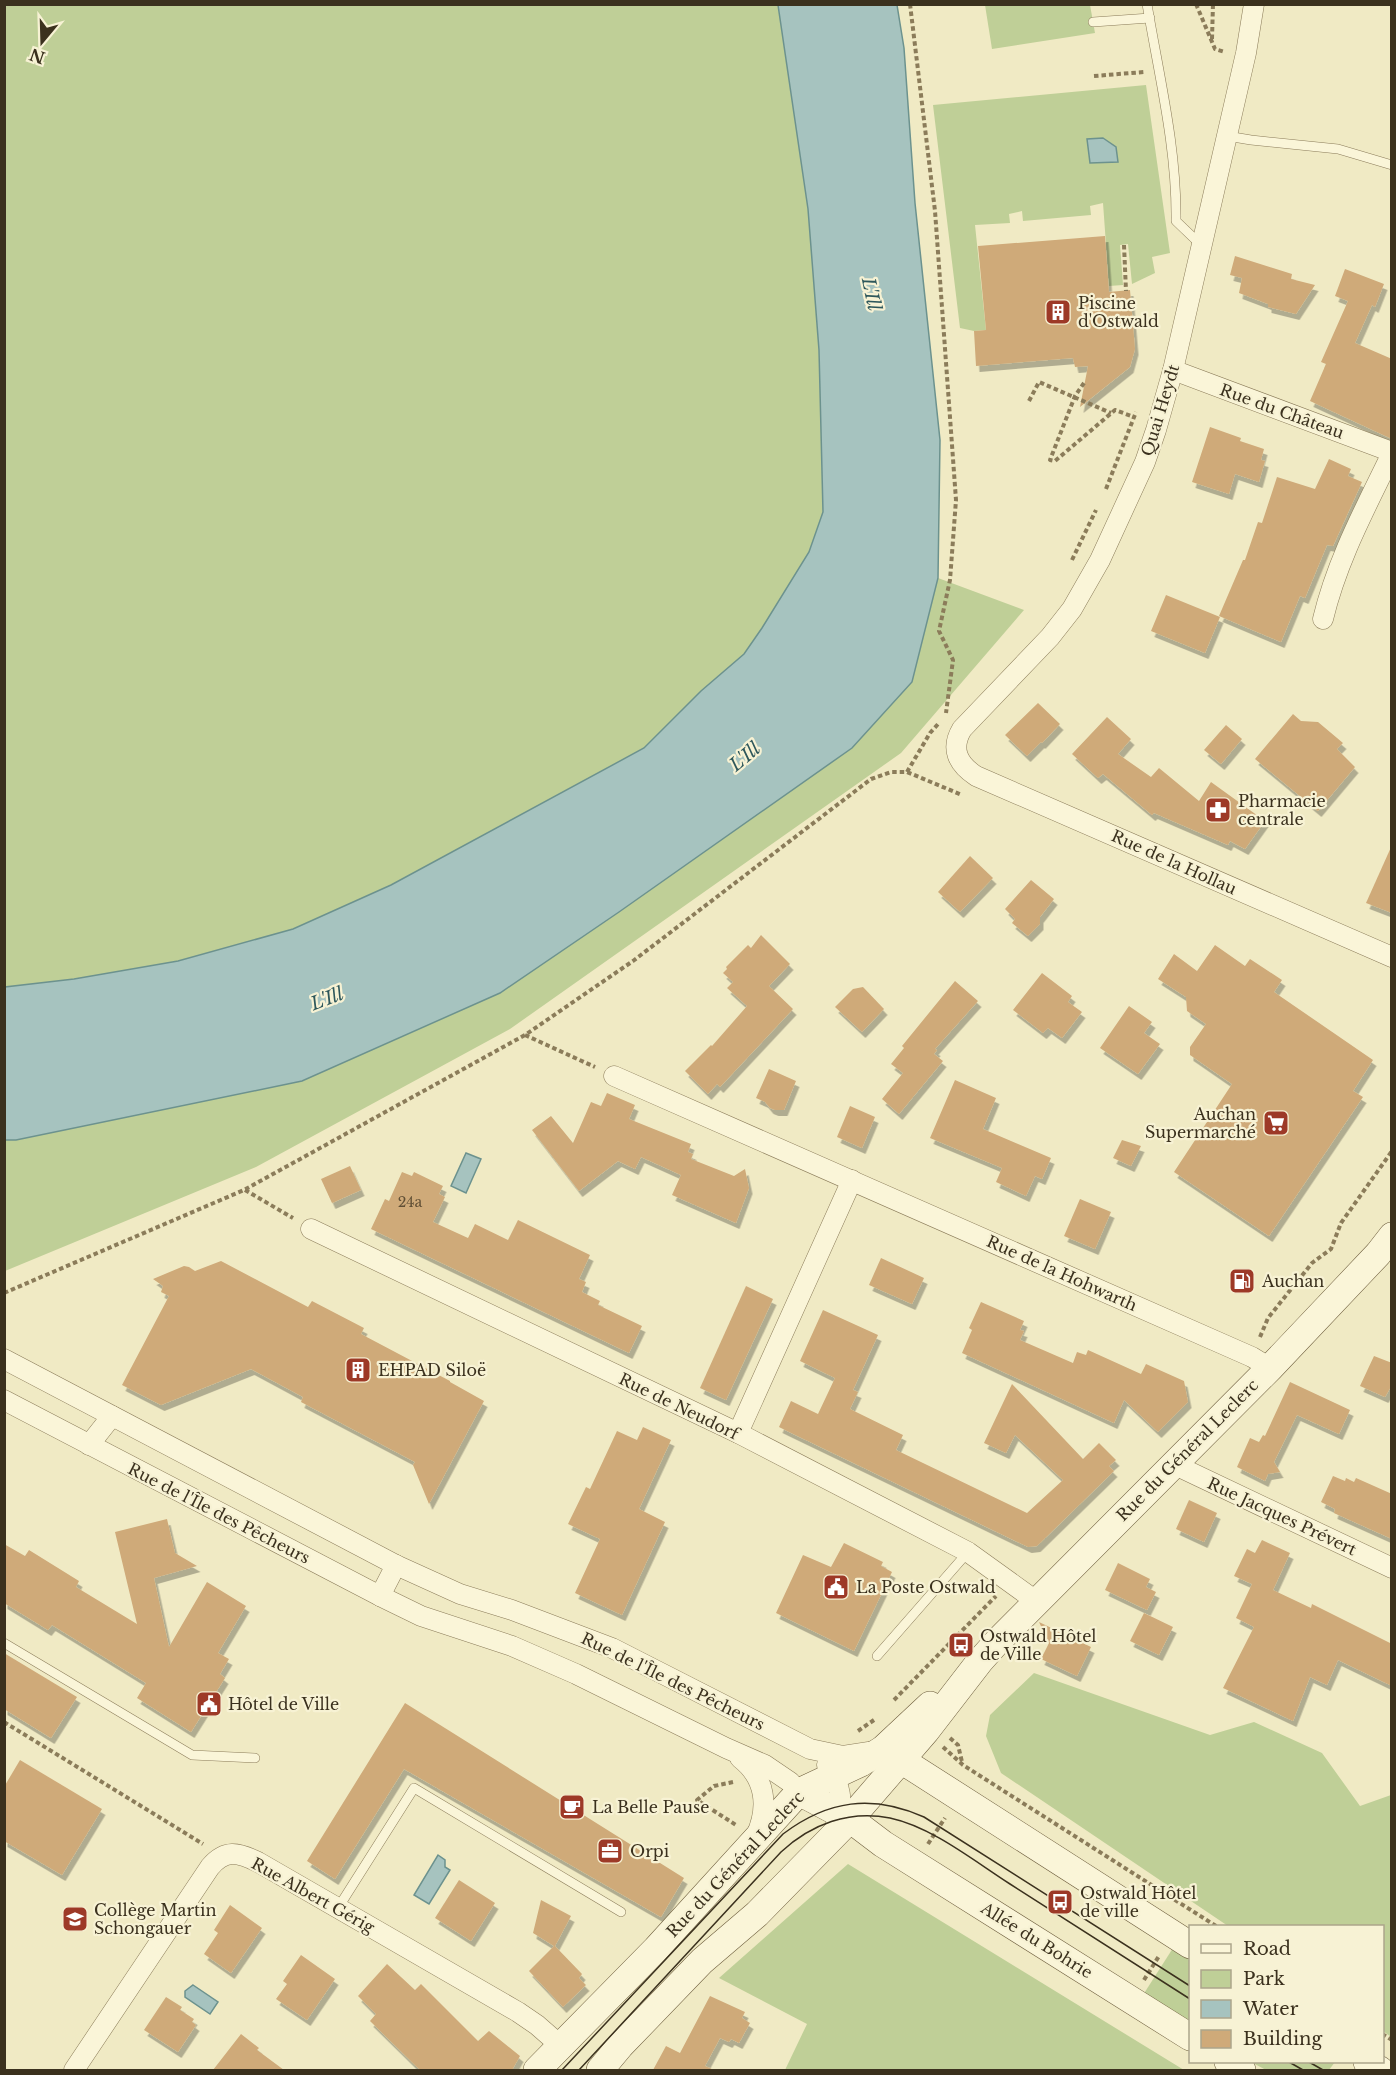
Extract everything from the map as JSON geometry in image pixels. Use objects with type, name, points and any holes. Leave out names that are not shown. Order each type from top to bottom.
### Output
[{"type":"main road","name":"Rue du Général Leclerc","points":[[892,1762],[914,1719],[980,1661],[1036,1601],[1173,1464],[1261,1362],[1378,1254],[1392,1236]]},
{"type":"main road","name":"Rue du Général Leclerc","points":[[841,1800],[892,1762],[933,1723],[980,1661]]},
{"type":"main road","points":[[933,1723],[925,1737],[923,1756],[932,1775],[945,1787]]},
{"type":"main road","name":"Rue du Général Leclerc","points":[[600,2070],[702,1961],[757,1914],[822,1847],[841,1800],[861,1763],[892,1762]]},
{"type":"main road","points":[[892,1762],[945,1787],[1189,1944]]},
{"type":"main road","name":"Rue du Général Leclerc","points":[[537,2070],[672,1932],[799,1787],[841,1800]]},
{"type":"main road","name":"Allée du Bohrie","points":[[799,1787],[841,1800],[883,1844]]},
{"type":"main road","name":"Allée du Bohrie","points":[[822,1847],[854,1834],[873,1838],[1189,2036]]},
{"type":"street","name":"Quai Heydt","points":[[960,762],[956,748],[962,729],[1050,637],[1072,609],[1088,582],[1145,462],[1173,370],[1245,56],[1254,4]]},
{"type":"street","name":"Rue du Château","points":[[1173,370],[1392,452],[1341,560],[1323,619]]},
{"type":"street","name":"Rue de la Hollau","points":[[960,762],[976,776],[1392,957]]},
{"type":"street","name":"Rue de la Hohwarth","points":[[614,1076],[1261,1362]]},
{"type":"street","points":[[738,1433],[852,1180]]},
{"type":"street","name":"Rue de Neudorf","points":[[311,1229],[738,1433],[968,1552],[1036,1601]]},
{"type":"street","name":"Rue de l'Île des Pêcheurs","points":[[4,1359],[396,1565],[459,1594],[542,1621],[612,1648],[810,1749],[892,1762]]},
{"type":"street","name":"Rue de l'Île des Pêcheurs","points":[[4,1400],[380,1596],[438,1623],[537,1656],[765,1765],[799,1787]]},
{"type":"street","points":[[89,1445],[112,1416]]},
{"type":"street","name":"Rue Jacques Prévert","points":[[1173,1464],[1392,1568]]},
{"type":"street","points":[[380,1596],[396,1565]]},
{"type":"street","name":"Rue de l'Île des Pêcheurs","points":[[726,1748],[751,1767],[764,1794],[761,1825],[755,1838]]},
{"type":"street","points":[[810,1749],[820,1758],[841,1800]]},
{"type":"street","name":"Rue Albert Gérig","points":[[221,1856],[238,1854],[248,1857],[518,2012],[561,2046]]},
{"type":"street","points":[[74,2070],[201,1880],[221,1856]]},
{"type":"lane","points":[[1147,4],[1168,126],[1176,192],[1176,221],[1202,246]]},
{"type":"lane","points":[[1093,22],[1150,18]]},
{"type":"lane","points":[[1227,136],[1338,149],[1392,165]]},
{"type":"lane","points":[[877,1656],[968,1552]]},
{"type":"lane","points":[[4,1643],[192,1755],[255,1758]]},
{"type":"lane","points":[[338,1908],[414,1788],[621,1912]]},
{"type":"path","points":[[910,4],[936,211],[955,478],[956,500],[950,580],[939,631],[953,660],[946,715]]},
{"type":"path","points":[[1196,4],[1215,49],[1245,56]]},
{"type":"path","points":[[1212,43],[1213,4]]},
{"type":"path","points":[[1221,62],[1226,41]]},
{"type":"path","points":[[1094,76],[1124,73]]},
{"type":"path","points":[[1124,245],[1126,291]]},
{"type":"path","points":[[1029,401],[1039,382],[1111,413]]},
{"type":"path","points":[[1084,383],[1075,396],[1050,460],[1055,461],[1115,410],[1134,417]]},
{"type":"path","points":[[1105,492],[1137,409]]},
{"type":"path","points":[[1069,567],[1101,501]]},
{"type":"path","points":[[4,1293],[244,1190],[525,1035],[633,961],[871,779],[891,772],[907,772],[930,733],[954,707]]},
{"type":"path","points":[[525,1035],[614,1076]]},
{"type":"path","points":[[1261,1362],[1268,1318],[1312,1263],[1331,1249],[1341,1223],[1392,1151]]},
{"type":"path","points":[[244,1190],[311,1229]]},
{"type":"path","points":[[888,1706],[989,1602],[1011,1583]]},
{"type":"path","points":[[851,1735],[874,1719]]},
{"type":"path","points":[[4,1722],[221,1856]]},
{"type":"path","points":[[944,1748],[970,1770],[1214,1925]]},
{"type":"green space","points":[[4,5],[778,5],[808,209],[819,350],[823,512],[809,552],[744,654],[701,691],[644,748],[391,885],[293,929],[178,961],[74,979],[5,987]]},
{"type":"green space","points":[[985,5],[1090,5],[1095,33],[992,49]]},
{"type":"green space","points":[[1146,85],[1170,253],[1152,257],[1155,273],[1132,284],[1128,244],[1120,245],[1123,285],[1109,286],[1103,203],[1090,206],[1091,215],[1023,221],[1022,211],[1009,214],[1010,223],[975,225],[986,330],[974,331],[960,328],[933,105]]},
{"type":"green space","points":[[938,578],[1024,610],[901,753],[510,1029],[256,1167],[5,1271],[4,1140],[16,1140],[500,993],[852,748],[912,682]]},
{"type":"green space","points":[[1034,1673],[1210,1735],[1254,1722],[1322,1753],[1360,1806],[1391,1795],[1391,2037],[1384,2032],[1384,1925],[1227,1925],[1001,1773],[986,1736],[990,1715]]},
{"type":"green space","points":[[848,1864],[1184,2070],[785,2070],[807,2024],[719,1978]]},
{"type":"green space","points":[[1173,1948],[1189,1959],[1189,2023],[1143,1995]]},
{"type":"green space","points":[[1253,2063],[1334,2063],[1329,2070],[1266,2070]]},
{"type":"water","name":"L'Ill","points":[[778,5],[897,5],[904,48],[915,203],[940,440],[938,578],[912,682],[852,748],[500,993],[302,1081],[16,1140],[5,1140],[5,987],[74,979],[178,961],[293,929],[391,885],[644,748],[701,691],[744,654],[762,628],[809,552],[823,512],[819,350],[808,209]]},
{"type":"water","points":[[1103,138],[1116,147],[1118,162],[1090,163],[1087,139]]},
{"type":"water","points":[[466,1153],[481,1159],[466,1193],[451,1186]]},
{"type":"water","points":[[438,1855],[445,1860],[445,1867],[450,1870],[429,1904],[414,1895]]},
{"type":"water","points":[[193,1985],[218,2002],[210,2014],[185,1997],[185,1991]]},
{"type":"building","name":"Piscine d'Ostwald","points":[[1105,236],[1109,292],[1130,290],[1135,349],[1130,367],[1080,407],[1088,366],[1075,367],[1073,358],[976,366],[974,331],[986,330],[978,246]]},
{"type":"building","points":[[1235,256],[1292,274],[1291,279],[1315,285],[1296,314],[1268,307],[1268,304],[1239,293],[1242,278],[1230,275]]},
{"type":"building","points":[[1345,269],[1384,284],[1375,307],[1372,305],[1355,343],[1392,359],[1392,439],[1310,401],[1326,364],[1321,362],[1348,301],[1335,296]]},
{"type":"building","points":[[1210,427],[1264,449],[1261,460],[1265,461],[1259,482],[1235,474],[1229,494],[1192,482]]},
{"type":"building","points":[[1329,459],[1351,469],[1348,476],[1362,482],[1333,546],[1327,545],[1305,598],[1300,596],[1281,642],[1219,616],[1243,560],[1245,560],[1258,522],[1262,523],[1277,477],[1315,489]]},
{"type":"building","points":[[1166,595],[1220,617],[1205,653],[1151,631]]},
{"type":"building","points":[[1038,703],[1060,724],[1027,756],[1005,735]]},
{"type":"building","points":[[1293,714],[1301,721],[1318,722],[1343,743],[1337,749],[1355,767],[1318,811],[1255,759]]},
{"type":"building","points":[[1107,717],[1131,739],[1118,754],[1151,777],[1159,768],[1199,801],[1211,782],[1265,821],[1245,849],[1230,841],[1228,845],[1154,813],[1152,815],[1103,774],[1098,778],[1072,754]]},
{"type":"building","points":[[1226,725],[1242,739],[1221,764],[1204,750]]},
{"type":"building","points":[[1392,845],[1392,913],[1366,903]]},
{"type":"building","points":[[970,856],[993,878],[960,912],[938,892]]},
{"type":"building","points":[[1031,880],[1054,899],[1040,917],[1040,924],[1028,936],[1012,923],[1015,919],[1005,909]]},
{"type":"building","points":[[761,935],[790,964],[769,986],[793,1009],[720,1087],[717,1084],[708,1094],[685,1071],[712,1046],[747,1006],[727,988],[733,982],[723,973],[748,945],[751,948]]},
{"type":"building","name":"Auchan Supermarché","points":[[1215,945],[1245,966],[1250,959],[1282,980],[1274,992],[1373,1060],[1353,1091],[1363,1097],[1269,1236],[1174,1172],[1232,1084],[1190,1055],[1190,1047],[1206,1024],[1187,1011],[1186,997],[1158,979],[1174,954],[1197,971]]},
{"type":"building","points":[[1042,973],[1072,996],[1068,1002],[1082,1012],[1062,1038],[1048,1028],[1043,1033],[1013,1010]]},
{"type":"building","points":[[955,981],[978,1001],[935,1049],[937,1050],[934,1054],[943,1061],[899,1114],[882,1099],[903,1073],[891,1064],[904,1048],[902,1046]]},
{"type":"building","points":[[863,987],[884,1009],[862,1032],[835,1007],[853,989]]},
{"type":"building","points":[[1129,1006],[1152,1022],[1144,1033],[1160,1044],[1138,1074],[1100,1048]]},
{"type":"building","points":[[769,1069],[796,1081],[784,1110],[770,1108],[765,1102],[756,1098]]},
{"type":"building","points":[[955,1080],[996,1098],[983,1129],[1051,1158],[1042,1179],[1035,1176],[1026,1196],[996,1182],[1002,1168],[930,1138]]},
{"type":"building","points":[[607,1093],[635,1105],[629,1119],[691,1144],[688,1152],[693,1154],[691,1159],[734,1176],[745,1169],[749,1188],[736,1223],[672,1195],[681,1175],[641,1157],[635,1169],[618,1161],[579,1191],[532,1130],[551,1116],[573,1143],[591,1102],[601,1106]]},
{"type":"building","points":[[850,1106],[875,1117],[862,1148],[837,1137]]},
{"type":"building","points":[[1122,1140],[1141,1146],[1131,1166],[1113,1158]]},
{"type":"building","points":[[350,1166],[361,1190],[332,1203],[321,1179]]},
{"type":"building","points":[[402,1172],[412,1176],[414,1172],[443,1186],[439,1194],[445,1197],[433,1222],[468,1238],[475,1224],[508,1240],[518,1220],[590,1255],[579,1279],[586,1282],[582,1292],[600,1301],[598,1305],[642,1326],[629,1353],[371,1229],[385,1199],[389,1201]]},
{"type":"building","points":[[1080,1199],[1111,1212],[1095,1249],[1064,1236]]},
{"type":"building","points":[[881,1258],[924,1278],[912,1304],[869,1285]]},
{"type":"building","name":"EHPAD Siloë","points":[[221,1261],[308,1307],[312,1301],[364,1328],[361,1334],[484,1401],[429,1504],[413,1465],[415,1462],[301,1402],[303,1397],[251,1369],[161,1405],[122,1385],[169,1296],[161,1292],[163,1286],[153,1279],[184,1266],[195,1271]]},
{"type":"building","points":[[746,1286],[773,1299],[726,1400],[700,1388]]},
{"type":"building","points":[[981,1302],[1024,1321],[1020,1330],[1024,1331],[1020,1340],[1073,1363],[1077,1352],[1086,1355],[1088,1350],[1141,1374],[1146,1364],[1184,1381],[1188,1402],[1158,1432],[1124,1400],[1114,1423],[962,1353],[972,1330],[969,1328]]},
{"type":"building","points":[[823,1310],[878,1335],[853,1390],[858,1392],[850,1409],[903,1435],[896,1450],[1027,1513],[1063,1480],[1015,1435],[1006,1453],[984,1443],[1012,1384],[1083,1459],[1099,1443],[1116,1460],[1109,1466],[1114,1471],[1037,1546],[1028,1547],[779,1427],[791,1401],[818,1414],[835,1378],[800,1361]]},
{"type":"building","points":[[1374,1356],[1392,1363],[1392,1385],[1385,1397],[1360,1386]]},
{"type":"building","points":[[1290,1382],[1350,1410],[1339,1434],[1297,1415],[1274,1462],[1280,1472],[1268,1474],[1265,1481],[1237,1467],[1250,1438],[1259,1442],[1263,1435],[1265,1436]]},
{"type":"building","points":[[643,1427],[671,1440],[639,1509],[665,1522],[622,1615],[575,1593],[600,1539],[568,1524],[586,1487],[590,1489],[617,1431],[637,1440]]},
{"type":"building","points":[[1333,1476],[1354,1482],[1356,1478],[1392,1494],[1392,1539],[1334,1513],[1335,1509],[1321,1502]]},
{"type":"building","points":[[1189,1500],[1217,1513],[1204,1542],[1176,1529]]},
{"type":"building","points":[[167,1519],[175,1553],[197,1566],[154,1578],[169,1647],[207,1582],[246,1606],[218,1653],[229,1659],[220,1674],[225,1678],[191,1732],[137,1698],[146,1683],[52,1625],[48,1630],[4,1603],[4,1544],[25,1556],[29,1550],[79,1581],[76,1587],[137,1624],[115,1532]]},
{"type":"building","points":[[1262,1540],[1290,1553],[1273,1590],[1311,1608],[1312,1604],[1392,1644],[1392,1686],[1338,1660],[1327,1685],[1310,1677],[1293,1721],[1223,1688],[1254,1627],[1236,1618],[1252,1584],[1234,1576],[1247,1549],[1255,1553]]},
{"type":"building","name":"La Poste Ostwald","points":[[844,1543],[883,1562],[881,1566],[892,1572],[854,1651],[776,1613],[803,1555],[831,1567]]},
{"type":"building","points":[[1118,1563],[1150,1579],[1146,1587],[1156,1592],[1147,1610],[1105,1590]]},
{"type":"building","points":[[1144,1613],[1173,1627],[1159,1655],[1130,1641]]},
{"type":"building","points":[[1039,1622],[1091,1647],[1077,1676],[1041,1659],[1049,1643]]},
{"type":"building","points":[[4,1653],[77,1697],[51,1738],[4,1709]]},
{"type":"building","points":[[405,1703],[684,1878],[661,1917],[404,1769],[335,1879],[307,1861]]},
{"type":"building","points":[[20,1760],[102,1809],[62,1875],[4,1841],[4,1787]]},
{"type":"building","points":[[459,1880],[495,1903],[471,1941],[435,1918]]},
{"type":"building","points":[[541,1900],[571,1916],[555,1946],[582,1974],[579,1978],[586,1985],[563,2007],[529,1971],[554,1946],[533,1933]]},
{"type":"building","points":[[230,1905],[262,1928],[231,1973],[204,1954],[218,1933],[214,1930]]},
{"type":"building","points":[[301,1955],[335,1979],[307,2020],[276,1999],[287,1984],[283,1981]]},
{"type":"building","points":[[387,1964],[415,1990],[421,1984],[478,2041],[489,2031],[520,2056],[512,2070],[420,2070],[370,2021],[376,2014],[358,1996]]},
{"type":"building","points":[[710,1996],[745,2012],[742,2018],[750,2023],[739,2043],[731,2039],[729,2042],[720,2038],[705,2066],[714,2070],[653,2070],[666,2046],[680,2053]]},
{"type":"building","points":[[166,1997],[182,2007],[180,2010],[194,2019],[192,2022],[196,2025],[178,2052],[144,2030]]},
{"type":"building","points":[[241,2034],[259,2048],[257,2050],[284,2070],[213,2070]]},
{"type":"tram line","points":[[562,2070],[783,1834],[817,1814],[851,1804],[886,1805],[924,1817],[1189,1985]]},
{"type":"tram line","points":[[579,2070],[781,1852],[818,1827],[845,1818],[860,1816],[875,1816],[906,1822],[937,1837],[1189,1998]]},
{"type":"tram line","points":[[1291,2063],[1303,2070]]},
{"type":"tram line","points":[[1311,2063],[1323,2070]]},
{"type":"place","name":"Piscine d'Ostwald","points":[[1058,312]]},
{"type":"place","name":"Pharmacie centrale","points":[[1218,810]]},
{"type":"place","name":"Auchan Supermarché","points":[[1276,1123]]},
{"type":"place","name":"Auchan","points":[[1242,1281]]},
{"type":"place","name":"EHPAD Siloë","points":[[358,1370]]},
{"type":"place","name":"La Poste Ostwald","points":[[836,1587]]},
{"type":"place","name":"Ostwald Hôtel de Ville","points":[[961,1645]]},
{"type":"place","name":"Hôtel de Ville","points":[[209,1704]]},
{"type":"place","name":"La Belle Pause","points":[[572,1807]]},
{"type":"place","name":"Orpi","points":[[610,1851]]},
{"type":"place","name":"Ostwald Hôtel de ville","points":[[1060,1902]]},
{"type":"place","name":"Collège Martin Schongauer","points":[[75,1919]]}]
